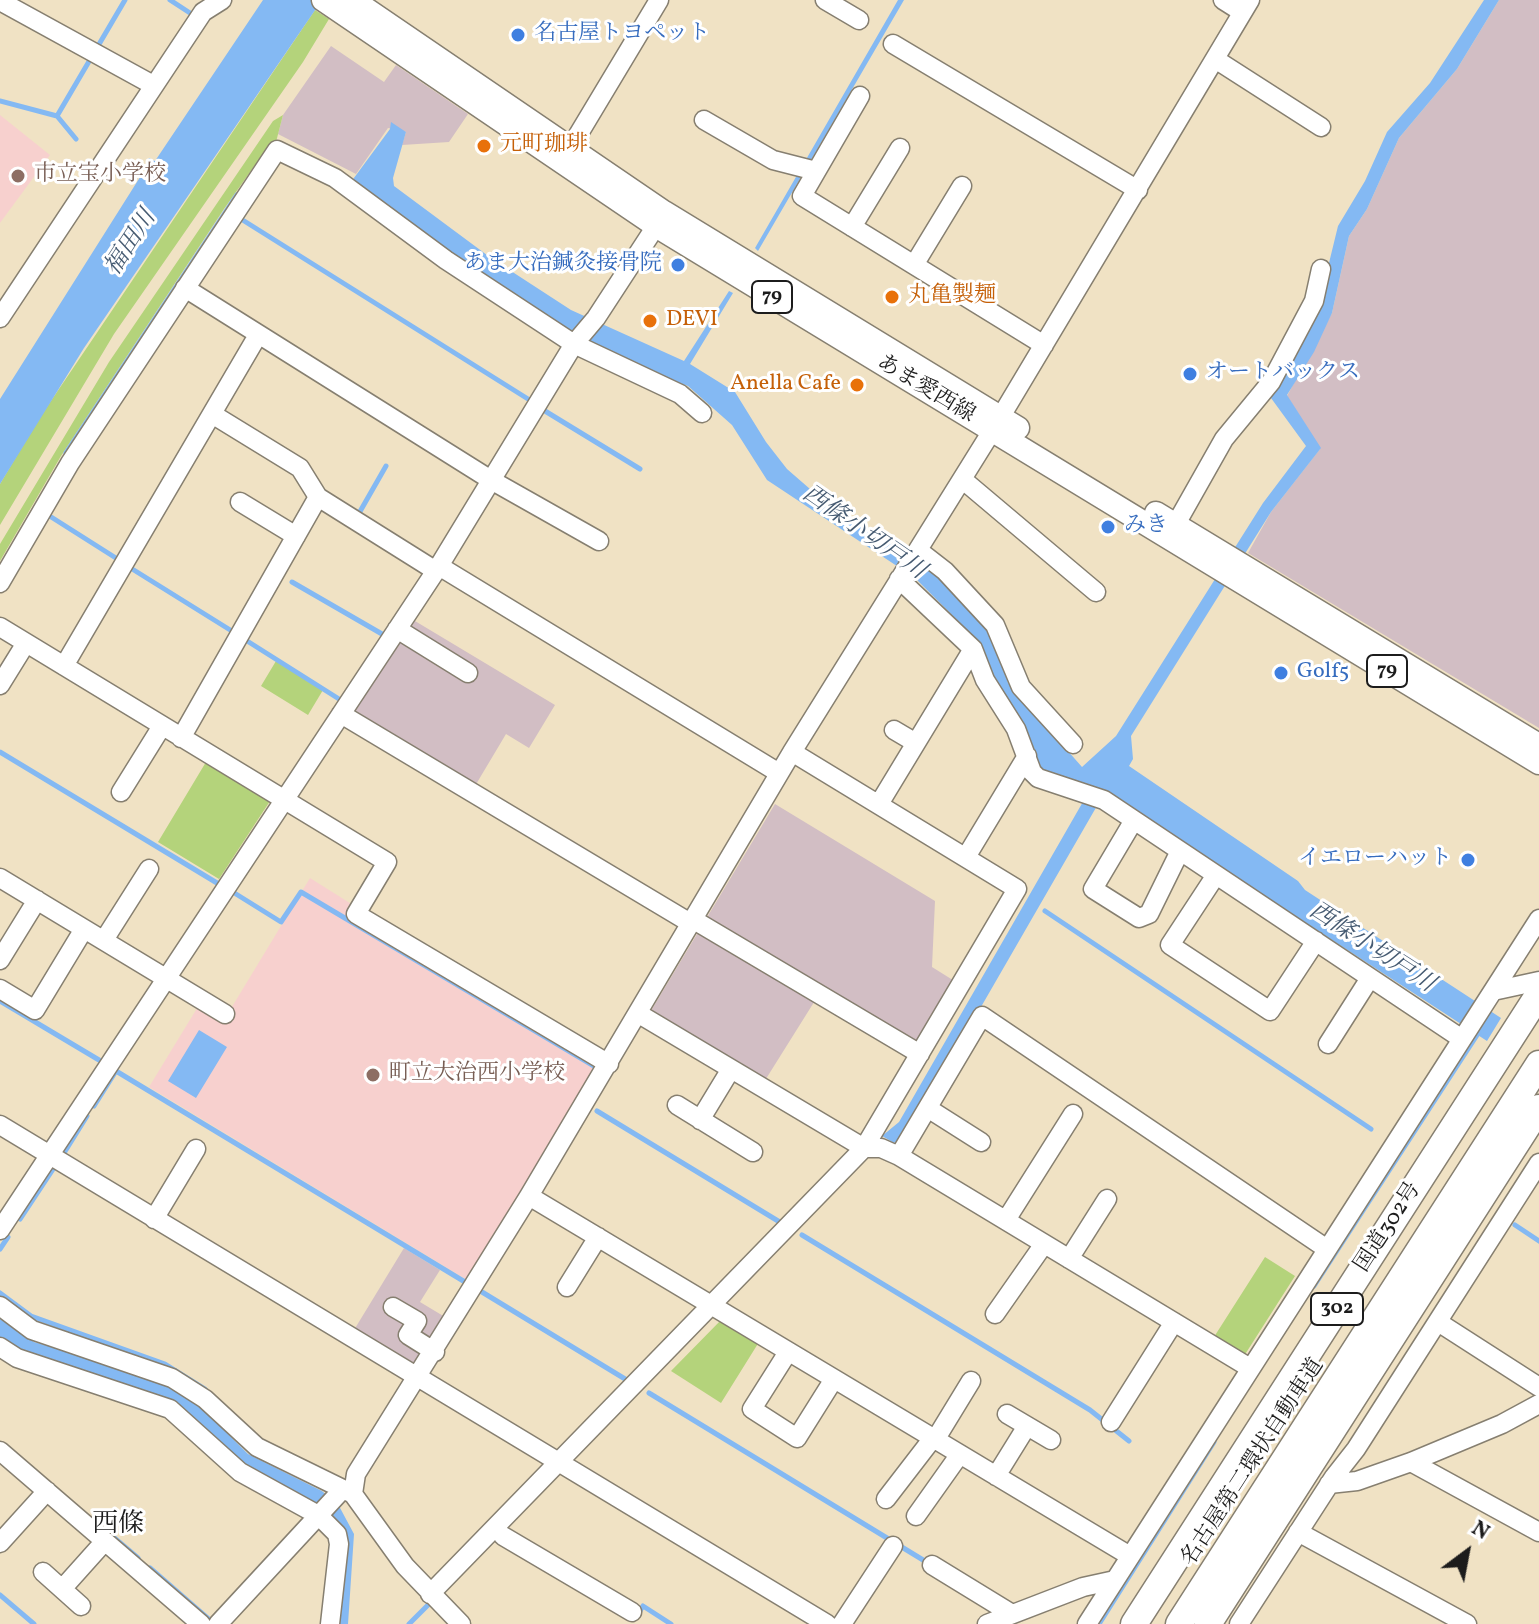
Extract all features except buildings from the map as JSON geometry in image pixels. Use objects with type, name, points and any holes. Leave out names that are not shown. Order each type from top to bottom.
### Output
[{"type":"highway","name":"国道302号","points":[[1134,1624],[1539,994]]},
{"type":"highway","name":"名古屋第二環状自動車道","points":[[1150,1624],[1539,1018]]},
{"type":"highway","name":"名古屋第二環状自動車道","points":[[1179,1624],[1539,1064]]},
{"type":"highway","name":"302","points":[[1194,1624],[1539,1087]]},
{"type":"highway","points":[[1208,1624],[1539,1108]]},
{"type":"highway","points":[[1123,1624],[1389,1213],[1438,1152]]},
{"type":"main road","name":"あま愛西線","points":[[337,3],[567,156],[664,212],[995,424],[1176,524],[1230,566],[1539,763]]},
{"type":"main road","name":"あま愛西線","points":[[567,156],[656,226],[1539,745]]},
{"type":"street","points":[[0,318],[203,12],[222,0]]},
{"type":"street","points":[[567,156],[659,0]]},
{"type":"street","points":[[825,0],[859,20]]},
{"type":"street","points":[[218,1624],[334,1502],[419,1378],[639,1014],[779,773],[1044,345],[1246,6],[1223,0]]},
{"type":"street","points":[[0,1],[153,85]]},
{"type":"street","points":[[893,44],[1138,190]]},
{"type":"street","points":[[1215,59],[1321,127]]},
{"type":"street","points":[[860,96],[807,169],[802,196],[1044,345]]},
{"type":"street","points":[[704,120],[773,160],[807,169]]},
{"type":"street","points":[[852,227],[900,148]]},
{"type":"street","points":[[0,583],[70,463],[277,150],[335,178],[446,260],[575,342],[680,394],[702,413]]},
{"type":"street","points":[[914,265],[962,186]]},
{"type":"street","points":[[0,1230],[437,568],[575,342],[596,318],[656,226]]},
{"type":"street","points":[[1176,524],[1224,439],[1266,390],[1278,369],[1314,301],[1321,269]]},
{"type":"street","points":[[185,288],[491,480],[599,541]]},
{"type":"street","points":[[64,666],[258,335]]},
{"type":"street","points":[[212,414],[300,468],[318,497],[779,773]]},
{"type":"street","points":[[962,479],[1096,592]]},
{"type":"street","points":[[181,738],[318,497]]},
{"type":"street","points":[[240,502],[296,536]]},
{"type":"street","points":[[916,552],[945,571],[995,625],[1021,687],[1073,744]]},
{"type":"street","points":[[901,576],[973,649],[985,680],[1016,729],[1038,778],[1104,800],[1370,978],[1464,1036]]},
{"type":"street","points":[[0,627],[387,862],[356,914],[609,1064]]},
{"type":"street","points":[[397,629],[468,673]]},
{"type":"street","points":[[0,685],[26,643]]},
{"type":"street","points":[[879,804],[973,649]]},
{"type":"street","points":[[341,714],[920,1054]]},
{"type":"street","points":[[121,792],[162,726]]},
{"type":"street","points":[[894,730],[916,743]]},
{"type":"street","points":[[434,1598],[872,1148],[920,1054],[1017,889],[792,752]]},
{"type":"street","points":[[966,857],[1027,756]]},
{"type":"street","points":[[1134,820],[1093,889],[1139,918],[1149,914],[1180,851]]},
{"type":"street","points":[[104,940],[149,869]]},
{"type":"street","points":[[1216,875],[1170,945],[1270,1011],[1316,941]]},
{"type":"street","points":[[0,878],[225,1014]]},
{"type":"street","points":[[0,960],[37,900]]},
{"type":"street","points":[[1087,1624],[1539,919]]},
{"type":"street","points":[[0,989],[35,1010],[84,929]]},
{"type":"street","points":[[1328,1044],[1370,978]]},
{"type":"street","points":[[1488,998],[1539,981]]},
{"type":"street","points":[[639,1014],[872,1148],[899,1156],[1250,1368]]},
{"type":"street","points":[[899,1156],[982,1016],[1327,1249]]},
{"type":"street","points":[[700,1120],[731,1069]]},
{"type":"street","points":[[677,1105],[753,1152]]},
{"type":"street","points":[[929,1109],[981,1142]]},
{"type":"street","points":[[1006,1220],[1073,1114]]},
{"type":"street","points":[[0,1125],[827,1624]]},
{"type":"street","points":[[154,1219],[196,1149]]},
{"type":"street","points":[[1239,1624],[1329,1484],[1356,1449],[1539,1163]]},
{"type":"street","points":[[529,1196],[1130,1556]]},
{"type":"street","points":[[1069,1259],[1107,1199]]},
{"type":"street","points":[[567,1287],[598,1237]]},
{"type":"street","points":[[995,1314],[1044,1244]]},
{"type":"street","points":[[0,1306],[32,1330],[172,1378],[205,1399],[257,1447],[334,1502],[405,1566],[461,1624]]},
{"type":"street","points":[[393,1307],[417,1321],[408,1335],[435,1352]]},
{"type":"street","points":[[1111,1422],[1174,1322]]},
{"type":"street","points":[[1438,1322],[1539,1387]]},
{"type":"street","points":[[0,1347],[17,1358],[170,1409],[240,1472],[334,1502]]},
{"type":"street","points":[[788,1352],[752,1409],[797,1438],[834,1379]]},
{"type":"street","points":[[886,1499],[934,1439],[971,1381]]},
{"type":"street","points":[[1329,1484],[1357,1481],[1411,1462],[1502,1424],[1539,1404]]},
{"type":"street","points":[[1007,1414],[1051,1440]]},
{"type":"street","points":[[996,1476],[1027,1426]]},
{"type":"street","points":[[0,1451],[201,1624]]},
{"type":"street","points":[[916,1516],[960,1454]]},
{"type":"street","points":[[1411,1462],[1539,1532]]},
{"type":"street","points":[[434,1598],[503,1536],[563,1465]]},
{"type":"street","points":[[0,1543],[47,1491]]},
{"type":"street","points":[[330,1624],[339,1544],[334,1502]]},
{"type":"street","points":[[1298,1532],[1466,1624]]},
{"type":"street","points":[[503,1536],[632,1612]]},
{"type":"street","points":[[62,1589],[105,1541]]},
{"type":"street","points":[[842,1624],[893,1546]]},
{"type":"street","points":[[932,1565],[1012,1614]]},
{"type":"street","points":[[43,1572],[81,1606]]},
{"type":"street","points":[[987,1624],[1083,1587],[1115,1580]]},
{"type":"shaded area","points":[[1499,0],[1539,0],[1539,728],[1248,553],[1271,512],[1320,449],[1287,396],[1332,313],[1349,236],[1367,209],[1399,138],[1457,69]]},
{"type":"shaded area","points":[[331,46],[384,82],[396,65],[468,114],[449,142],[402,145],[406,132],[388,128],[356,174],[278,134],[283,115]]},
{"type":"shaded area","name":"市立宝小学校","points":[[0,115],[50,155],[0,223]]},
{"type":"shaded area","points":[[415,621],[555,705],[529,748],[506,734],[475,786],[353,713]]},
{"type":"shaded area","points":[[775,804],[935,901],[932,967],[956,982],[917,1047],[706,919]]},
{"type":"shaded area","name":"町立大治西小学校","points":[[310,878],[353,905],[347,917],[597,1064],[467,1280],[149,1087],[199,1005],[224,1020]]},
{"type":"shaded area","points":[[700,929],[816,999],[764,1082],[653,1016],[652,1009]]},
{"type":"shaded area","points":[[404,1248],[440,1270],[420,1302],[445,1317],[416,1367],[354,1330]]},
{"type":"green space","points":[[315,10],[329,19],[303,62],[114,334],[0,525],[0,484],[36,423]]},
{"type":"green space","points":[[283,115],[276,142],[259,167],[255,165],[224,209],[61,456],[0,561],[0,544],[109,362],[273,121]]},
{"type":"green space","points":[[276,661],[323,690],[308,715],[261,686]]},
{"type":"green space","points":[[206,762],[270,801],[219,879],[158,842]]},
{"type":"green space","points":[[1265,1257],[1295,1276],[1244,1356],[1214,1337]]},
{"type":"green space","points":[[722,1319],[759,1342],[721,1403],[671,1371]]},
{"type":"water","name":"福田川","points":[[263,0],[322,0],[84,348],[0,484],[0,399],[142,174],[145,176],[150,167],[146,163],[149,158],[155,161]]},
{"type":"water","points":[[898,0],[904,0],[758,251],[755,248]]},
{"type":"water","name":"西條小切戸川","points":[[1484,0],[1499,0],[1457,69],[1399,138],[1367,209],[1349,236],[1332,313],[1314,352],[1287,395],[1321,448],[1271,512],[1131,736],[1133,759],[1129,766],[1298,881],[1305,890],[1501,1018],[1487,1041],[1105,792],[910,1130],[894,1143],[882,1136],[899,1122],[1084,800],[1040,768],[988,676],[981,647],[974,637],[915,578],[767,480],[732,425],[688,386],[642,369],[567,333],[449,257],[351,182],[390,129],[391,122],[406,132],[393,178],[394,186],[491,258],[571,310],[684,361],[729,291],[733,293],[690,364],[735,392],[766,442],[787,469],[810,489],[940,577],[987,629],[997,648],[1008,683],[1082,767],[1116,736],[1263,503],[1306,446],[1271,398],[1306,337],[1319,304],[1338,226],[1365,181],[1387,132],[1430,83]]},
{"type":"water","points":[[199,1030],[227,1047],[196,1098],[168,1081]]},
{"type":"water","points":[[0,1319],[34,1342],[149,1375],[172,1385],[197,1403],[248,1454],[322,1491],[339,1506],[354,1534],[348,1624],[335,1624],[343,1542],[243,1468],[179,1409],[22,1354],[0,1341]]},
{"type":"waterway","points":[[98,46],[125,0]]},
{"type":"waterway","points":[[170,0],[190,13]]},
{"type":"waterway","points":[[57,116],[91,58]]},
{"type":"waterway","points":[[0,101],[57,116],[76,139]]},
{"type":"waterway","points":[[66,453],[237,195]]},
{"type":"waterway","points":[[241,219],[528,399]]},
{"type":"waterway","points":[[545,411],[640,469]]},
{"type":"waterway","points":[[358,515],[386,466]]},
{"type":"waterway","points":[[48,515],[119,560]]},
{"type":"waterway","points":[[129,567],[235,633]]},
{"type":"waterway","points":[[292,582],[382,634]]},
{"type":"waterway","points":[[244,639],[339,699]]},
{"type":"waterway","points":[[0,752],[217,883]]},
{"type":"waterway","points":[[236,894],[281,922],[301,892],[594,1066]]},
{"type":"waterway","points":[[1045,911],[1371,1129]]},
{"type":"waterway","points":[[0,1001],[99,1060]]},
{"type":"waterway","points":[[1314,1286],[1481,1029]]},
{"type":"waterway","points":[[94,1106],[116,1071],[465,1282]]},
{"type":"waterway","points":[[597,1111],[783,1224]]},
{"type":"waterway","points":[[64,1153],[87,1116]]},
{"type":"waterway","points":[[20,1219],[55,1166]]},
{"type":"waterway","points":[[1515,1225],[1539,1241]]},
{"type":"waterway","points":[[802,1235],[1090,1410],[1129,1441]]},
{"type":"waterway","points":[[0,1249],[8,1237]]},
{"type":"waterway","points":[[482,1292],[630,1382]]},
{"type":"waterway","points":[[0,1293],[31,1316],[165,1364],[205,1389]]},
{"type":"waterway","points":[[649,1393],[928,1563]]},
{"type":"waterway","points":[[1099,1624],[1214,1442]]},
{"type":"waterway","points":[[105,1530],[138,1558]]},
{"type":"waterway","points":[[150,1568],[212,1622]]},
{"type":"waterway","points":[[0,1595],[34,1624]]},
{"type":"waterway","points":[[409,1624],[428,1605]]},
{"type":"waterway","points":[[638,1614],[643,1606],[671,1624]]},
{"type":"place","name":"名古屋トヨペット","points":[[518,35]]},
{"type":"place","name":"元町珈琲","points":[[484,146]]},
{"type":"place","name":"市立宝小学校","points":[[18,176]]},
{"type":"place","name":"あま大治鍼灸接骨院","points":[[678,265]]},
{"type":"place","name":"丸亀製麺","points":[[892,297]]},
{"type":"place","name":"DEVI","points":[[650,321]]},
{"type":"place","name":"オートバックス","points":[[1190,374]]},
{"type":"place","name":"Anella Cafe","points":[[857,385]]},
{"type":"place","name":"みき","points":[[1108,527]]},
{"type":"place","name":"Golf5","points":[[1281,673]]},
{"type":"place","name":"イエローハット","points":[[1468,860]]},
{"type":"place","name":"町立大治西小学校","points":[[373,1075]]},
{"type":"district","name":"西條","points":[[118,1526]]}]
